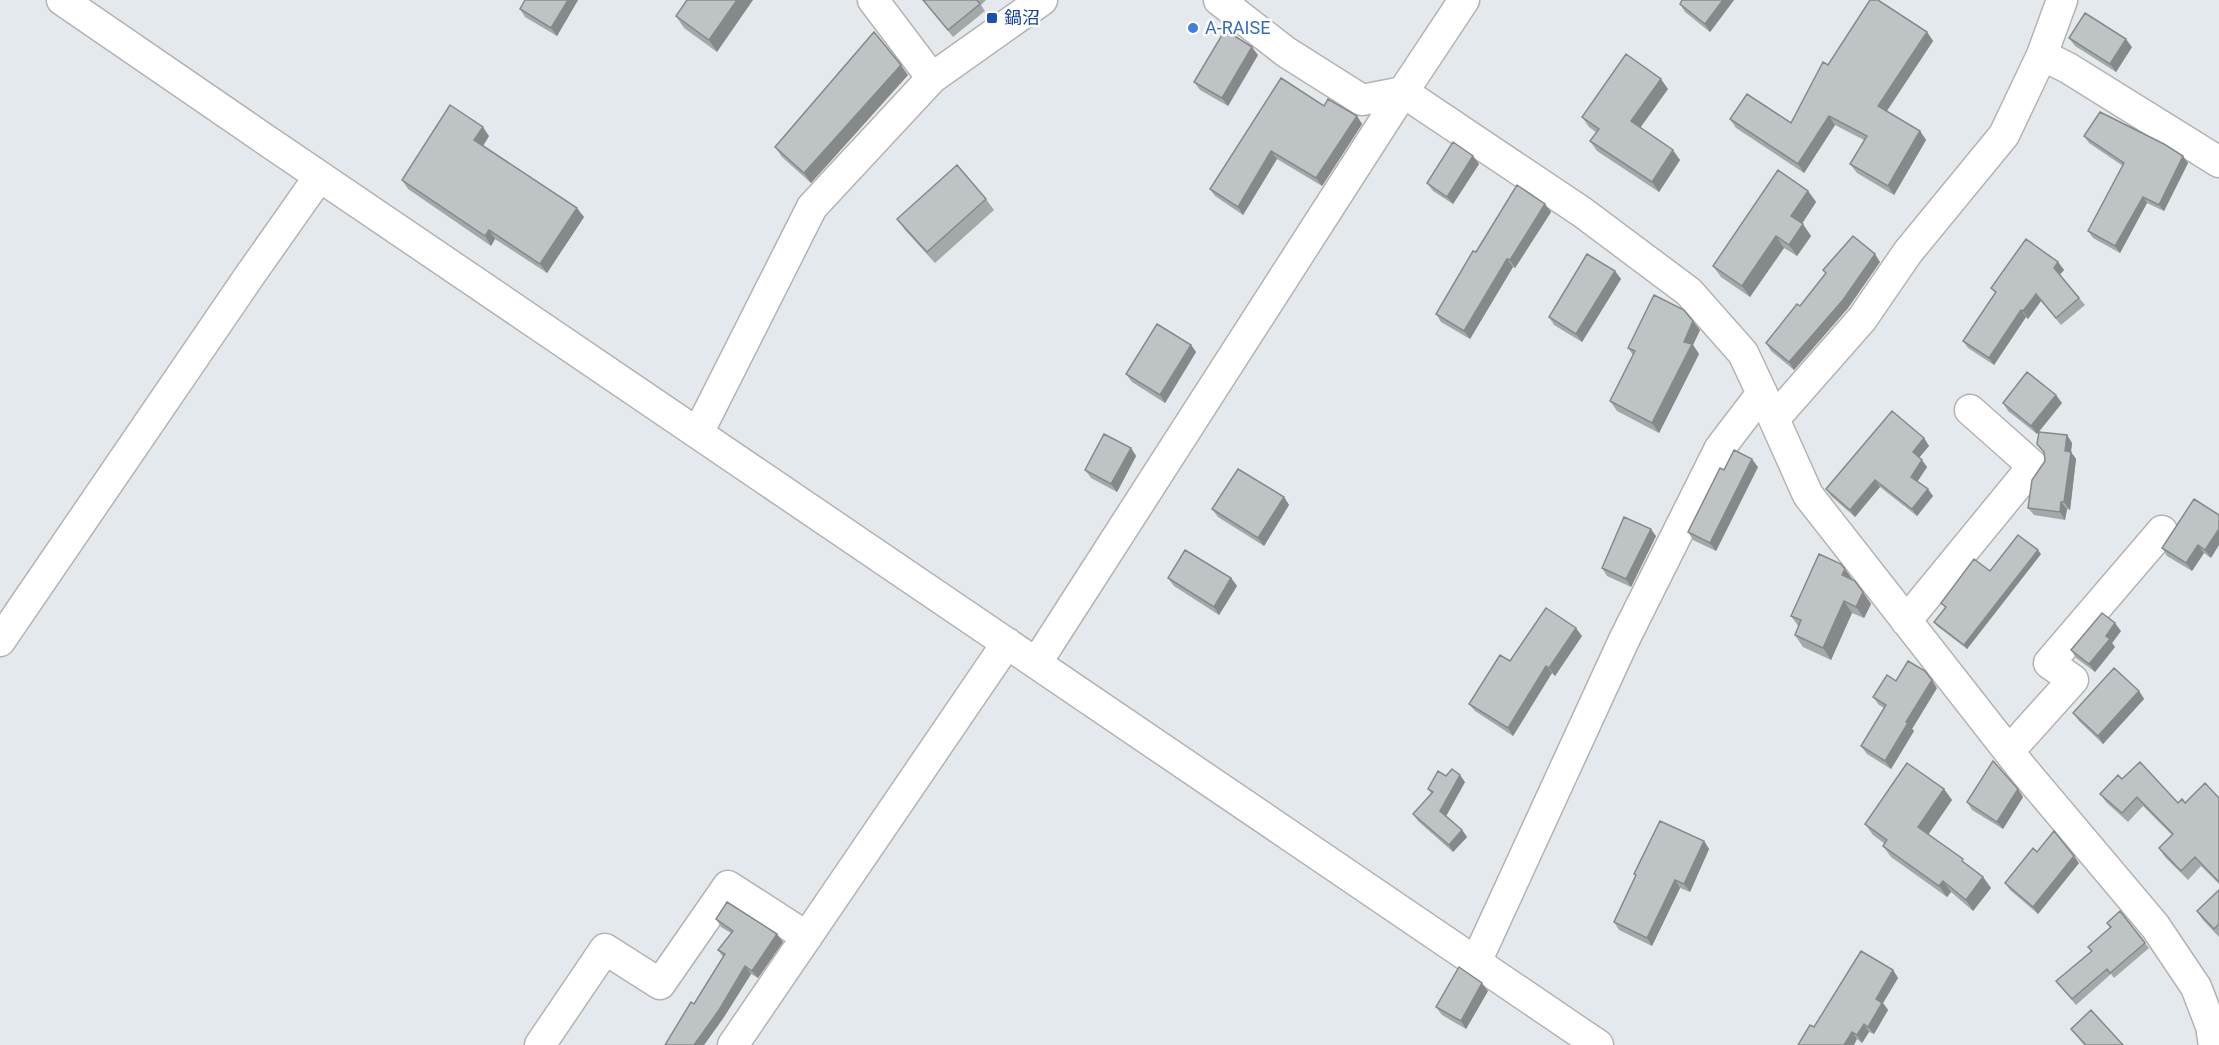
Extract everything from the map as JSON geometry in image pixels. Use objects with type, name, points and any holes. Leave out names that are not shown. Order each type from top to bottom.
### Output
[{"type":"street","points":[[62,0],[1598,1045]]},
{"type":"street","points":[[873,0],[932,78]]},
{"type":"street","points":[[698,433],[812,207],[932,78],[1042,0]]},
{"type":"street","points":[[1219,0],[1286,52],[1362,100],[1403,92],[1582,212],[1689,292],[1743,353],[1808,495],[2008,751],[2155,926],[2196,987],[2215,1034]]},
{"type":"street","points":[[1037,662],[1464,0]]},
{"type":"street","points":[[1476,962],[1624,640],[1720,448],[1862,320],[1908,252],[2004,135],[2042,55],[2062,0]]},
{"type":"street","points":[[2042,55],[2068,68],[2219,162]]},
{"type":"street","points":[[0,641],[319,177]]},
{"type":"street","points":[[1906,621],[2033,466],[1971,410]]},
{"type":"street","points":[[2008,751],[2073,680],[2049,663],[2162,531]]},
{"type":"street","points":[[733,1045],[1007,643]]},
{"type":"street","points":[[540,1045],[605,949],[660,984],[728,886],[807,937]]},
{"type":"building","points":[[525,0],[568,0],[551,28],[520,9]]},
{"type":"building","points":[[687,0],[737,0],[709,40],[676,16]]},
{"type":"building","points":[[923,0],[977,0],[980,4],[948,30]]},
{"type":"building","points":[[1682,0],[1723,0],[1705,24],[1680,4]]},
{"type":"building","points":[[1870,0],[1878,0],[1927,32],[1878,106],[1920,131],[1888,186],[1850,164],[1867,136],[1829,116],[1798,164],[1730,119],[1747,94],[1791,123],[1823,62],[1828,65]]},
{"type":"building","points":[[2085,13],[2126,39],[2110,64],[2069,38]]},
{"type":"building","points":[[1225,30],[1252,47],[1222,98],[1194,82]]},
{"type":"building","points":[[874,32],[901,65],[804,173],[775,147]]},
{"type":"building","points":[[1626,54],[1661,79],[1631,121],[1673,150],[1652,182],[1590,141],[1599,129],[1582,117]]},
{"type":"building","points":[[1281,78],[1324,106],[1328,99],[1357,116],[1316,178],[1271,151],[1238,207],[1210,189]]},
{"type":"building","points":[[450,105],[483,127],[474,140],[577,208],[540,264],[489,230],[485,236],[402,180]]},
{"type":"building","points":[[2100,112],[2183,156],[2159,205],[2143,197],[2115,246],[2088,231],[2124,163],[2084,136]]},
{"type":"building","points":[[1453,142],[1473,156],[1447,197],[1427,183]]},
{"type":"building","points":[[957,165],[986,199],[927,252],[897,219]]},
{"type":"building","points":[[1778,170],[1808,191],[1791,216],[1803,224],[1789,245],[1776,236],[1742,286],[1713,266]]},
{"type":"building","points":[[1517,185],[1545,204],[1510,260],[1507,259],[1464,331],[1436,314],[1473,251],[1476,252]]},
{"type":"building","points":[[1853,236],[1875,254],[1843,300],[1789,362],[1766,343],[1797,304],[1800,306],[1826,273],[1823,270]]},
{"type":"building","points":[[2026,239],[2058,262],[2054,268],[2079,298],[2056,318],[2036,294],[2023,311],[2021,310],[1989,358],[1963,341],[1996,292],[1991,288]]},
{"type":"building","points":[[1587,254],[1615,271],[1576,334],[1549,317]]},
{"type":"building","points":[[1654,295],[1684,310],[1693,321],[1684,342],[1692,344],[1652,423],[1610,401],[1635,351],[1628,348]]},
{"type":"building","points":[[1157,324],[1191,345],[1160,395],[1126,374]]},
{"type":"building","points":[[2027,372],[2056,395],[2031,426],[2003,403]]},
{"type":"building","points":[[1892,411],[1924,438],[1913,452],[1922,460],[1911,477],[1928,489],[1912,509],[1875,480],[1850,510],[1826,489]]},
{"type":"building","points":[[2039,432],[2067,435],[2065,451],[2071,452],[2064,502],[2061,502],[2060,512],[2028,508],[2032,480],[2045,461],[2044,452],[2037,444]]},
{"type":"building","points":[[1104,434],[1131,448],[1111,484],[1085,470]]},
{"type":"building","points":[[1734,450],[1752,459],[1710,543],[1688,532],[1720,468],[1724,470]]},
{"type":"building","points":[[1238,469],[1284,497],[1258,538],[1212,509]]},
{"type":"building","points":[[2194,499],[2219,515],[2219,529],[2205,550],[2198,545],[2186,563],[2162,548]]},
{"type":"building","points":[[1624,517],[1651,529],[1626,579],[1602,568]]},
{"type":"building","points":[[2018,535],[2038,550],[1964,645],[1934,622],[1946,607],[1941,603],[1974,559],[1990,571]]},
{"type":"building","points":[[1185,550],[1231,578],[1214,607],[1168,578]]},
{"type":"building","points":[[1819,554],[1841,564],[1845,569],[1842,575],[1855,581],[1863,592],[1856,607],[1844,601],[1823,648],[1795,635],[1801,620],[1791,616]]},
{"type":"building","points":[[1546,608],[1576,628],[1549,668],[1546,666],[1508,728],[1469,704],[1500,655],[1510,661]]},
{"type":"building","points":[[2102,613],[2115,623],[2106,636],[2110,639],[2089,664],[2071,650]]},
{"type":"building","points":[[1908,661],[1925,671],[1932,680],[1885,761],[1861,746],[1886,705],[1873,697],[1887,675],[1896,681]]},
{"type":"building","points":[[2114,668],[2139,691],[2098,736],[2073,713]]},
{"type":"building","points":[[1993,761],[2018,789],[1997,822],[1967,802]]},
{"type":"building","points":[[2140,762],[2178,803],[2182,799],[2185,803],[2205,783],[2219,798],[2219,882],[2195,857],[2181,871],[2159,848],[2173,834],[2137,797],[2122,813],[2100,794],[2118,775],[2122,779]]},
{"type":"building","points":[[1907,763],[1944,789],[1918,827],[1963,859],[1962,861],[1983,877],[1966,900],[1943,881],[1939,886],[1883,846],[1887,840],[1865,824]]},
{"type":"building","points":[[1452,769],[1460,775],[1440,811],[1462,830],[1449,845],[1413,814],[1433,792],[1428,789],[1438,771],[1446,776]]},
{"type":"building","points":[[1660,821],[1704,841],[1684,884],[1675,880],[1647,938],[1614,922]]},
{"type":"building","points":[[2054,831],[2074,856],[2033,907],[2005,883],[2033,848],[2037,852]]},
{"type":"building","points":[[2219,890],[2219,924],[2214,929],[2197,911]]},
{"type":"building","points":[[727,902],[777,934],[752,971],[745,966],[719,1010],[694,1045],[665,1045],[691,1002],[694,1004],[725,954],[718,950],[733,931],[716,919]]},
{"type":"building","points":[[2120,911],[2145,943],[2110,973],[2107,969],[2072,999],[2056,981],[2092,951],[2088,947],[2111,927],[2107,923]]},
{"type":"building","points":[[1861,951],[1893,970],[1876,999],[1882,1003],[1868,1027],[1864,1024],[1857,1035],[1852,1032],[1844,1045],[1798,1045],[1810,1025],[1814,1027]]},
{"type":"building","points":[[1459,967],[1482,983],[1461,1021],[1436,1007]]},
{"type":"building","points":[[2091,1010],[2123,1045],[2086,1045],[2071,1029]]},
{"type":"place","name":"鍋沼","points":[[992,18]]},
{"type":"place","name":"A-RAISE","points":[[1193,28]]}]
